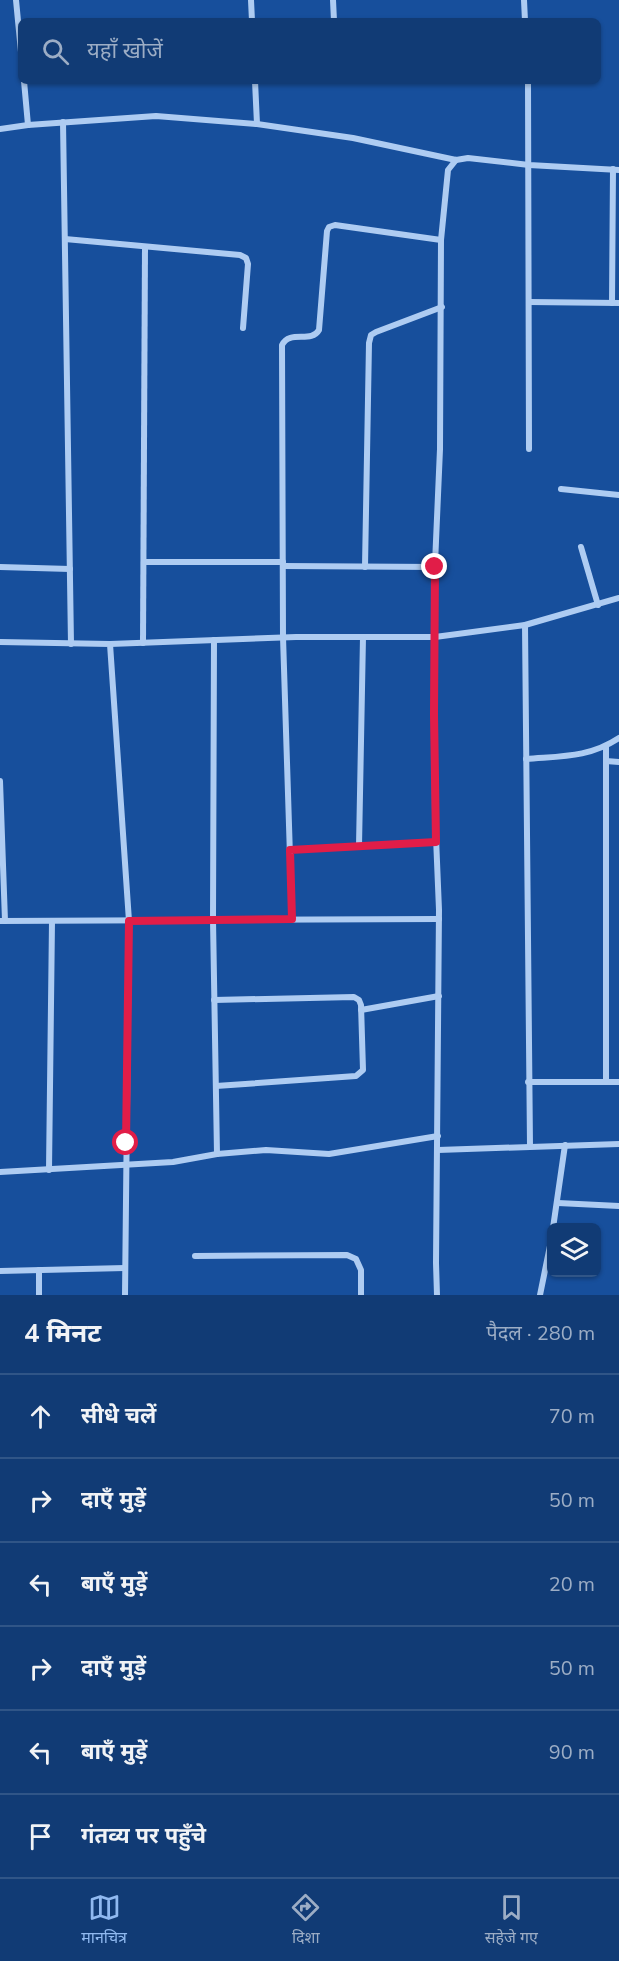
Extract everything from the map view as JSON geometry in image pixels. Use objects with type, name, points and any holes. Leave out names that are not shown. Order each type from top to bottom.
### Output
[{"type":"street","points":[[16,0],[18,21]]},
{"type":"street","points":[[251,0],[252,18]]},
{"type":"street","points":[[333,0],[334,18]]},
{"type":"street","points":[[524,0],[525,18]]},
{"type":"street","points":[[24,84],[28,124]]},
{"type":"street","points":[[255,84],[257,124]]},
{"type":"street","points":[[528,84],[529,449]]},
{"type":"street","points":[[0,129],[28,124],[156,116],[257,124],[353,138],[456,160],[468,158],[529,165],[616,170],[616,303],[529,302]]},
{"type":"street","points":[[63,122],[71,644]]},
{"type":"street","points":[[437,1295],[439,919],[434,714],[435,567],[440,448],[441,240],[448,170],[456,160]]},
{"type":"street","points":[[292,919],[283,637],[282,345],[285,339],[311,336],[317,334],[319,330],[329,227],[335,225],[441,240]]},
{"type":"street","points":[[65,239],[240,255],[246,258],[248,264],[243,328]]},
{"type":"street","points":[[143,643],[145,247]]},
{"type":"street","points":[[365,567],[369,342],[371,335],[442,307]]},
{"type":"street","points":[[561,489],[619,495]]},
{"type":"street","points":[[581,547],[598,604]]},
{"type":"street","points":[[144,562],[435,567]]},
{"type":"street","points":[[0,567],[70,569]]},
{"type":"street","points":[[0,642],[110,644],[283,637],[435,637],[525,625],[619,598]]},
{"type":"street","points":[[525,625],[530,1146]]},
{"type":"street","points":[[359,846],[363,637]]},
{"type":"street","points":[[214,640],[213,920],[217,1154]]},
{"type":"street","points":[[110,644],[129,921],[125,1295]]},
{"type":"street","points":[[526,759],[582,755],[606,747],[619,738]]},
{"type":"street","points":[[606,747],[606,1082]]},
{"type":"street","points":[[606,761],[619,762]]},
{"type":"street","points":[[0,781],[2,921],[439,919]]},
{"type":"street","points":[[290,850],[436,842]]},
{"type":"street","points":[[50,1170],[52,921]]},
{"type":"street","points":[[361,1010],[439,996]]},
{"type":"street","points":[[214,1000],[354,997],[359,1000],[361,1010],[363,1070],[356,1076],[216,1086]]},
{"type":"street","points":[[528,1082],[619,1082]]},
{"type":"street","points":[[0,1172],[172,1162],[217,1154],[266,1150],[329,1154],[438,1136]]},
{"type":"street","points":[[438,1150],[619,1144]]},
{"type":"street","points":[[554,1223],[565,1145]]},
{"type":"street","points":[[558,1203],[619,1206]]},
{"type":"street","points":[[195,1256],[347,1255],[356,1259],[360,1270],[361,1295]]},
{"type":"street","points":[[540,1295],[547,1261]]},
{"type":"street","points":[[0,1271],[125,1268]]},
{"type":"street","points":[[39,1269],[39,1295]]},
{"type":"route","points":[[126,1143],[129,921],[292,919],[290,850],[436,842],[435,567]]}]
